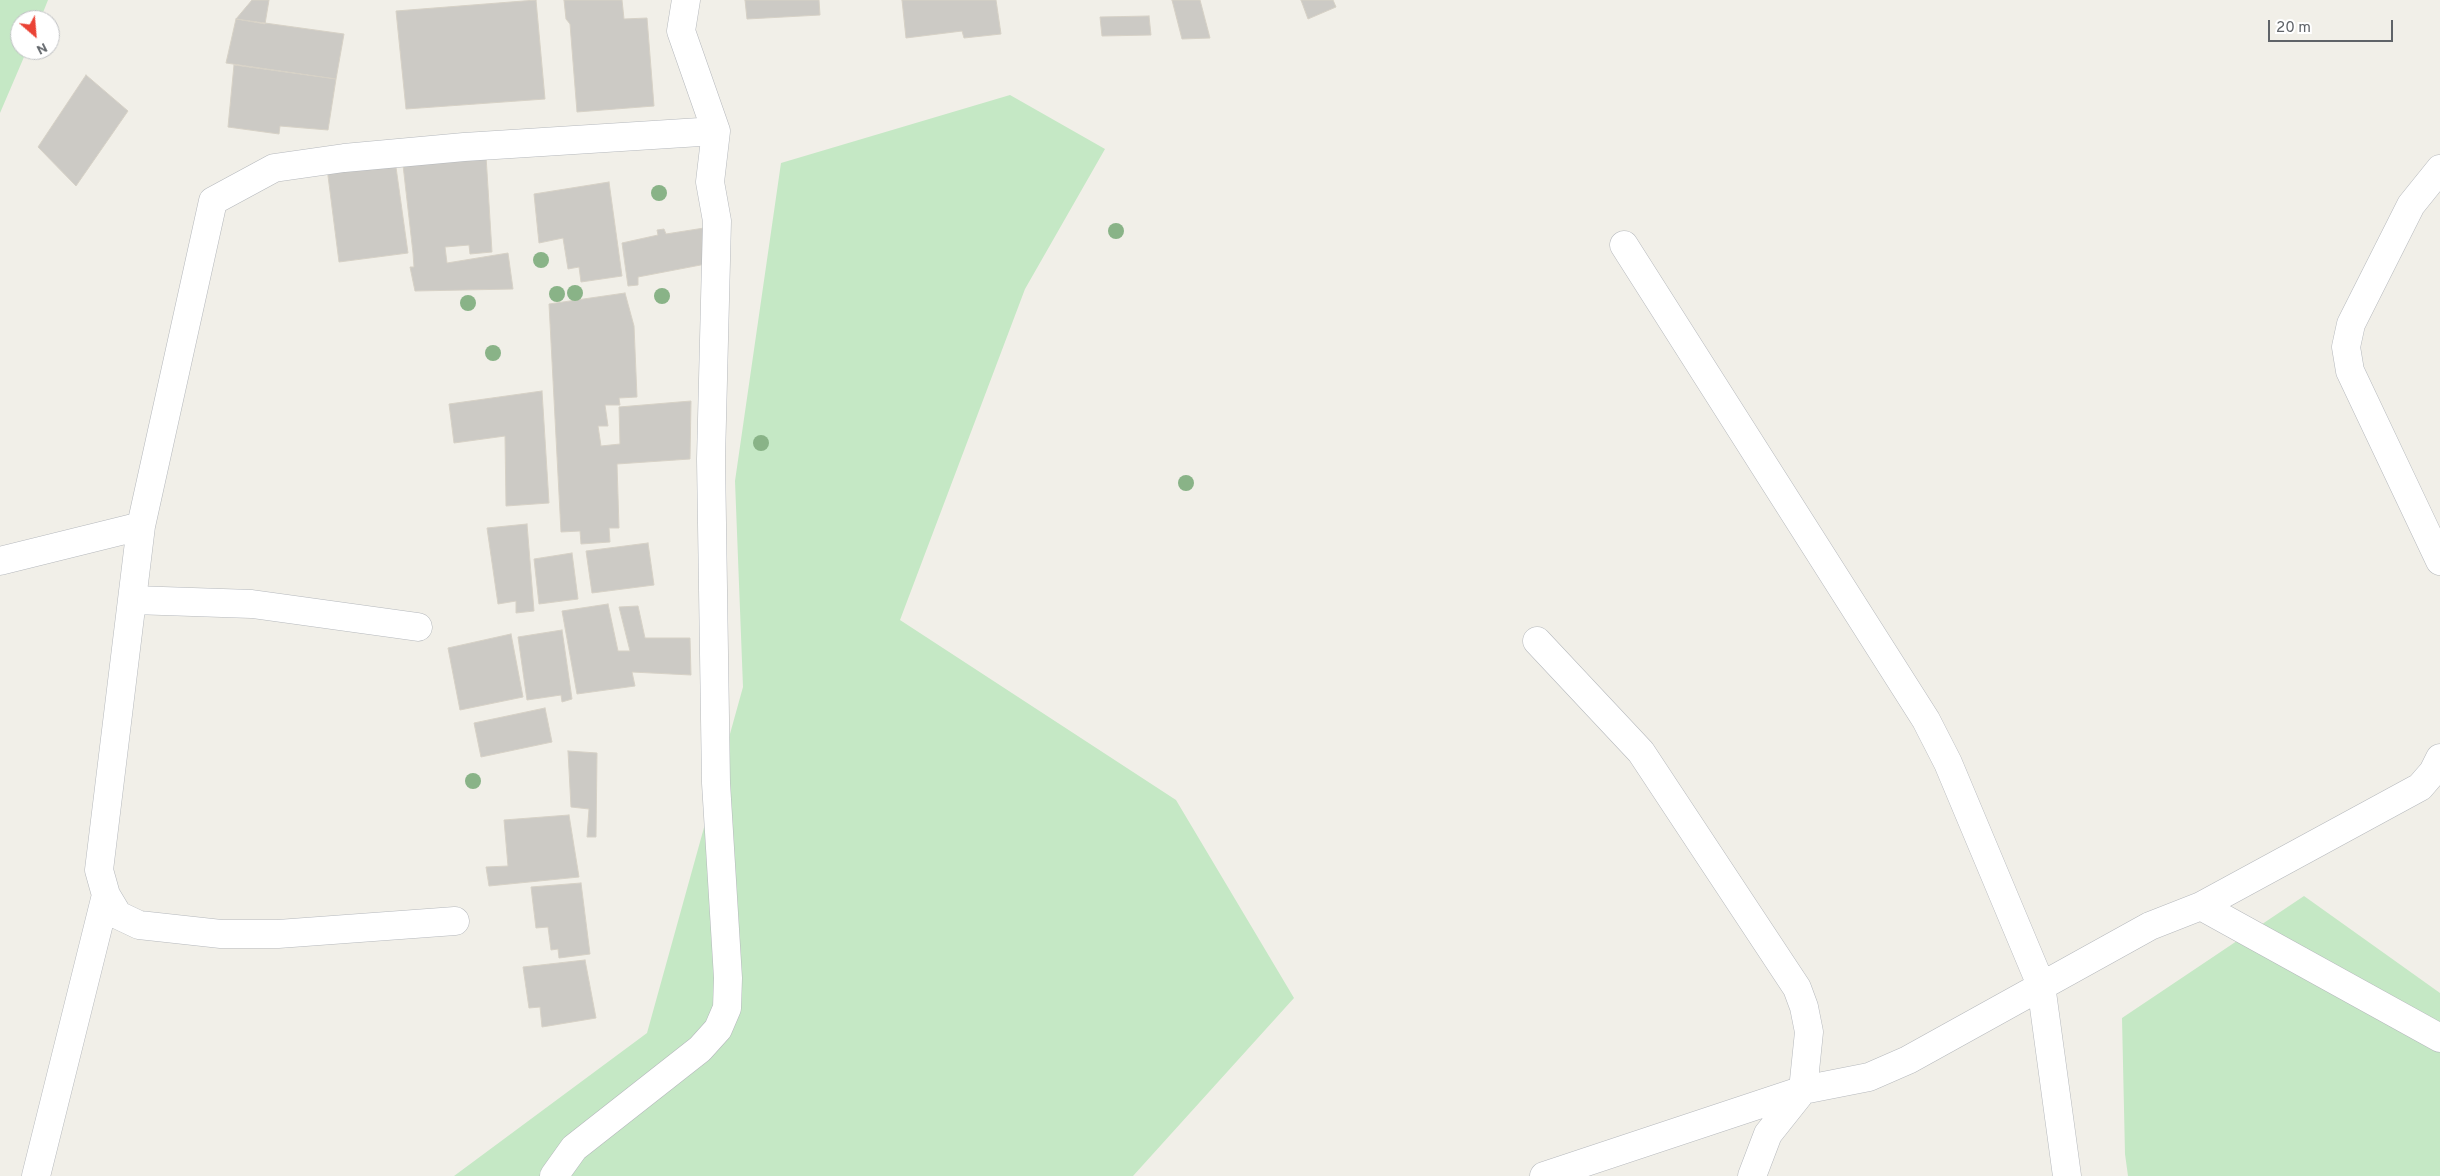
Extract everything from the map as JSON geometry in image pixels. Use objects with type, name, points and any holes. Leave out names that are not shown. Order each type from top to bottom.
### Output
[{"type":"street","points":[[554,1176],[574,1148],[700,1049],[718,1029],[727,1008],[728,978],[716,782],[711,459],[717,221],[710,182],[716,130],[681,32],[686,0]]},
{"type":"street","points":[[455,921],[278,934],[221,934],[139,925],[118,915],[106,895],[99,870],[142,526],[213,201],[274,168],[335,159],[716,130]]},
{"type":"street","points":[[2440,169],[2411,205],[2351,324],[2346,347],[2350,370],[2440,561]]},
{"type":"street","points":[[1624,245],[1926,720],[1948,763],[2041,985],[2066,1176]]},
{"type":"street","points":[[0,561],[142,526]]},
{"type":"street","points":[[133,600],[252,604],[418,627]]},
{"type":"street","points":[[1537,641],[1641,752],[1797,988],[1804,1007],[1809,1032],[1803,1090],[1768,1134],[1752,1176]]},
{"type":"street","points":[[1544,1176],[1803,1090],[1869,1077],[1908,1060],[2150,926],[2201,906],[2420,786],[2433,772],[2440,758]]},
{"type":"street","points":[[36,1176],[106,895]]},
{"type":"street","points":[[2201,906],[2440,1038]]},
{"type":"green space","points":[[0,0],[48,0],[44,10],[10,10],[10,60],[23,60],[0,113]]},
{"type":"green space","points":[[1010,95],[1105,149],[1025,289],[900,620],[1176,800],[1294,998],[1133,1176],[454,1176],[647,1033],[743,687],[735,481],[781,163]]},
{"type":"green space","points":[[2304,896],[2440,993],[2440,1176],[2128,1176],[2125,1154],[2122,1018]]},
{"type":"building","points":[[252,0],[269,0],[265,24],[236,19]]},
{"type":"building","points":[[536,0],[545,99],[406,109],[396,11]]},
{"type":"building","points":[[564,0],[622,0],[624,19],[647,18],[654,106],[577,112],[570,24],[566,19]]},
{"type":"building","points":[[745,0],[819,0],[820,15],[747,19]]},
{"type":"building","points":[[902,0],[996,0],[1001,34],[964,38],[962,31],[906,38]]},
{"type":"building","points":[[1172,0],[1200,0],[1210,38],[1182,39]]},
{"type":"building","points":[[1301,0],[1333,0],[1336,7],[1308,19]]},
{"type":"building","points":[[1149,16],[1151,35],[1102,36],[1100,17]]},
{"type":"building","points":[[236,19],[344,34],[336,79],[226,63]]},
{"type":"building","points":[[234,65],[336,79],[328,130],[280,126],[279,134],[228,127]]},
{"type":"building","points":[[86,75],[128,111],[76,186],[38,147]]},
{"type":"building","points":[[486,156],[492,252],[470,254],[469,245],[445,247],[447,263],[508,253],[513,289],[415,291],[410,267],[414,267],[403,165]]},
{"type":"building","points":[[395,160],[408,253],[339,262],[327,168]]},
{"type":"building","points":[[609,182],[622,276],[581,282],[579,267],[568,269],[563,238],[539,243],[534,194]]},
{"type":"building","points":[[704,228],[711,263],[638,277],[638,285],[628,286],[622,243],[658,235],[657,230],[664,229],[666,234]]},
{"type":"building","points":[[625,293],[634,326],[637,397],[619,398],[620,405],[605,405],[608,426],[598,426],[601,446],[620,444],[619,407],[691,401],[690,459],[617,464],[619,528],[609,528],[610,542],[581,544],[580,531],[561,532],[549,304]]},
{"type":"building","points":[[542,391],[549,503],[506,506],[505,436],[454,443],[449,404]]},
{"type":"building","points":[[527,524],[534,611],[516,613],[516,601],[498,604],[487,528]]},
{"type":"building","points":[[648,543],[654,585],[592,593],[586,551]]},
{"type":"building","points":[[572,553],[578,599],[539,604],[534,559]]},
{"type":"building","points":[[608,604],[618,651],[630,651],[619,607],[638,606],[645,638],[690,638],[691,675],[632,672],[635,686],[577,694],[562,611]]},
{"type":"building","points":[[562,630],[572,699],[562,702],[561,695],[527,700],[518,637]]},
{"type":"building","points":[[511,634],[523,697],[460,710],[448,648]]},
{"type":"building","points":[[545,708],[552,742],[481,757],[474,723]]},
{"type":"building","points":[[568,751],[597,753],[596,837],[587,837],[589,809],[571,807]]},
{"type":"building","points":[[569,815],[579,877],[489,886],[486,867],[508,866],[504,820]]},
{"type":"building","points":[[581,883],[590,954],[559,958],[558,949],[551,950],[548,927],[536,928],[531,887]]},
{"type":"building","points":[[585,960],[596,1018],[542,1027],[540,1007],[529,1008],[523,967]]}]
